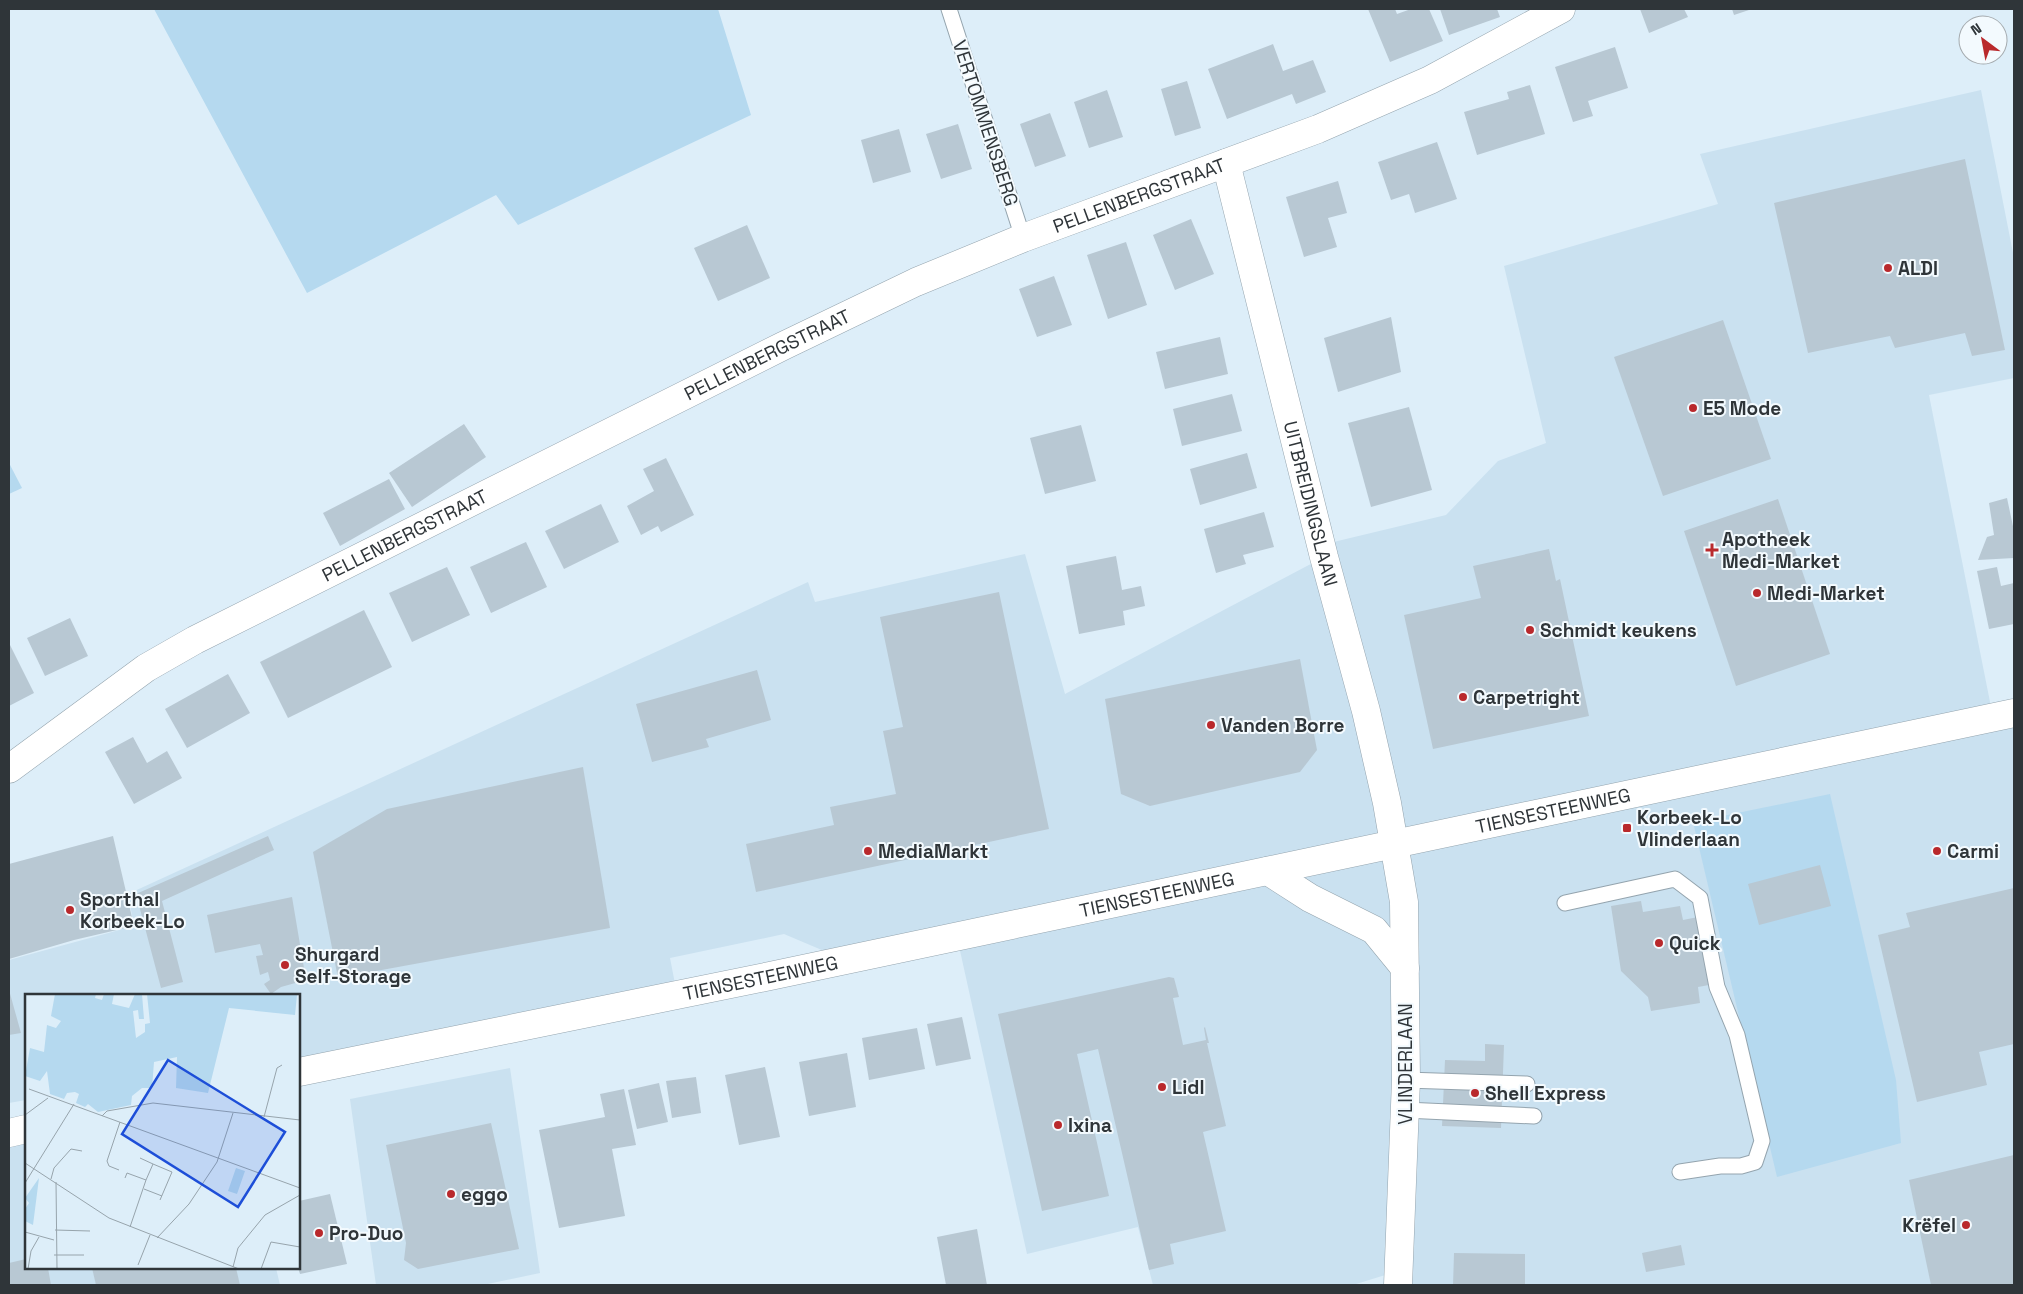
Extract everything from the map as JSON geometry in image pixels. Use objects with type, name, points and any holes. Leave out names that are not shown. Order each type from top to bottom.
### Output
[{"type":"street","name":"PELLENBERGSTRAAT","points":[[9,769],[146,668],[195,640],[783,346],[916,282],[1023,238],[1318,129],[1430,80],[1561,9]]},
{"type":"street","name":"UITBREIDINGSLAAN","points":[[1226,163],[1324,557],[1366,711],[1387,803],[1394,844]]},
{"type":"street","name":"TIENSESTEENWEG","points":[[300,1072],[779,974],[2014,713]]},
{"type":"street","name":"VLINDERLAAN","points":[[1394,844],[1404,902],[1406,1080],[1398,1285]]},
{"type":"street","points":[[1268,871],[1310,898],[1374,930],[1404,968]]},
{"type":"street","points":[[9,1133],[25,1129]]},
{"type":"lane","name":"VERTOMMENSBERG","points":[[950,9],[1023,238]]},
{"type":"lane","points":[[1565,902],[1675,879],[1700,898],[1717,987],[1737,1035],[1762,1141],[1755,1162],[1741,1166],[1720,1166],[1680,1172]]},
{"type":"lane","points":[[1406,1080],[1527,1084]]},
{"type":"lane","points":[[1405,1110],[1534,1116]]},
{"type":"shaded area","points":[[154,9],[718,9],[751,115],[518,225],[496,195],[307,293]]},
{"type":"shaded area","points":[[1981,90],[2014,258],[2014,378],[1929,395],[1993,717],[2014,713],[2014,1285],[1411,1285],[1411,1267],[1353,1285],[1153,1285],[1138,1227],[1027,1254],[957,937],[843,959],[784,934],[670,958],[677,994],[300,1062],[300,994],[25,994],[25,1100],[9,1103],[9,960],[134,926],[128,894],[808,582],[815,602],[1025,554],[1065,694],[1324,557],[1321,545],[1446,515],[1498,461],[1546,443],[1504,266],[1718,204],[1700,154]]},
{"type":"shaded area","points":[[9,463],[22,488],[9,494]]},
{"type":"shaded area","points":[[1830,794],[1896,1080],[1901,1143],[1777,1177],[1693,822]]},
{"type":"shaded area","points":[[510,1068],[540,1273],[483,1285],[376,1285],[350,1099]]},
{"type":"shaded area","points":[[25,1129],[25,1269],[276,1269],[280,1285],[9,1285],[9,1133]]},
{"type":"building","points":[[1368,9],[1395,9],[1397,14],[1411,9],[1429,9],[1443,41],[1390,62]]},
{"type":"building","points":[[1440,9],[1497,9],[1500,17],[1449,35]]},
{"type":"building","points":[[1640,9],[1684,9],[1688,17],[1649,33]]},
{"type":"building","points":[[1732,9],[1752,9],[1734,15]]},
{"type":"building","points":[[1273,44],[1283,71],[1313,60],[1326,92],[1296,104],[1292,94],[1227,119],[1208,69]]},
{"type":"building","points":[[1615,47],[1628,88],[1588,101],[1593,116],[1573,122],[1555,67]]},
{"type":"building","points":[[1187,81],[1201,128],[1175,136],[1161,89]]},
{"type":"building","points":[[1530,85],[1545,134],[1477,155],[1464,112],[1509,99],[1507,92]]},
{"type":"building","points":[[1107,90],[1123,137],[1089,148],[1074,102]]},
{"type":"building","points":[[1050,113],[1066,156],[1035,167],[1020,124]]},
{"type":"building","points":[[958,124],[972,169],[941,179],[926,134]]},
{"type":"building","points":[[899,129],[911,172],[873,183],[861,140]]},
{"type":"building","points":[[1437,142],[1457,199],[1415,213],[1409,194],[1391,200],[1378,162]]},
{"type":"building","name":"ALDI","points":[[1965,159],[2005,350],[1972,356],[1965,333],[1895,348],[1890,336],[1808,353],[1774,203]]},
{"type":"building","points":[[1338,181],[1347,213],[1328,218],[1337,247],[1304,257],[1286,197]]},
{"type":"building","points":[[1191,219],[1214,274],[1175,290],[1153,235]]},
{"type":"building","points":[[747,225],[770,278],[718,301],[694,248]]},
{"type":"building","points":[[1126,242],[1147,305],[1108,319],[1087,255]]},
{"type":"building","points":[[1054,276],[1072,325],[1037,337],[1019,289]]},
{"type":"building","points":[[1391,317],[1401,372],[1338,392],[1324,338]]},
{"type":"building","name":"E5 Mode","points":[[1723,320],[1771,459],[1663,496],[1614,357]]},
{"type":"building","points":[[1220,337],[1228,374],[1165,389],[1156,352]]},
{"type":"building","points":[[1232,394],[1242,431],[1182,446],[1173,409]]},
{"type":"building","points":[[1409,407],[1432,490],[1371,507],[1348,423]]},
{"type":"building","points":[[464,424],[486,457],[412,507],[389,473]]},
{"type":"building","points":[[1081,425],[1096,481],[1045,494],[1030,438]]},
{"type":"building","points":[[1247,453],[1257,488],[1200,505],[1190,469]]},
{"type":"building","points":[[666,458],[694,515],[661,532],[658,526],[641,535],[627,506],[654,491],[643,469]]},
{"type":"building","points":[[389,479],[405,509],[340,546],[323,513]]},
{"type":"building","points":[[2007,498],[2014,531],[2014,558],[1978,560],[1987,537],[1994,535],[1989,503]]},
{"type":"building","name":"Medi-Market","points":[[1778,499],[1830,654],[1736,686],[1684,531]]},
{"type":"building","points":[[601,504],[619,542],[564,569],[545,531]]},
{"type":"building","points":[[1264,512],[1274,547],[1243,555],[1246,564],[1216,573],[1204,529]]},
{"type":"building","points":[[526,542],[547,587],[491,613],[470,567]]},
{"type":"building","points":[[1549,549],[1556,581],[1560,579],[1589,716],[1433,749],[1404,615],[1481,598],[1473,566]]},
{"type":"building","points":[[1116,556],[1122,590],[1141,586],[1145,606],[1123,611],[1125,625],[1079,634],[1066,566]]},
{"type":"building","points":[[447,567],[470,615],[412,642],[389,593]]},
{"type":"building","points":[[1997,567],[2001,586],[2014,583],[2014,624],[1989,629],[1977,571]]},
{"type":"building","points":[[999,592],[1049,829],[756,892],[746,844],[834,825],[830,807],[896,794],[883,731],[903,727],[880,617]]},
{"type":"building","points":[[364,610],[392,667],[288,718],[260,662]]},
{"type":"building","points":[[70,618],[88,656],[45,676],[27,638]]},
{"type":"building","points":[[9,643],[34,693],[9,706]]},
{"type":"building","name":"Vanden Borre","points":[[1300,659],[1317,750],[1300,772],[1150,806],[1121,794],[1105,699]]},
{"type":"building","points":[[757,670],[771,720],[706,739],[709,747],[652,762],[636,704]]},
{"type":"building","points":[[228,674],[250,713],[187,748],[165,709]]},
{"type":"building","points":[[133,737],[147,763],[167,751],[182,778],[134,804],[105,752]]},
{"type":"building","points":[[583,767],[610,928],[338,978],[313,852],[387,809]]},
{"type":"building","name":"Sporthal Korbeek-Lo","points":[[113,836],[134,926],[74,940],[9,959],[9,864]]},
{"type":"building","points":[[268,836],[274,850],[162,901],[183,982],[161,988],[136,894]]},
{"type":"building","points":[[1820,865],[1831,906],[1759,925],[1748,884]]},
{"type":"building","points":[[2014,888],[2014,1044],[1979,1052],[1987,1085],[1917,1102],[1878,935],[1910,927],[1906,913]]},
{"type":"building","points":[[292,897],[306,980],[281,987],[271,994],[264,984],[270,980],[268,972],[260,975],[256,956],[263,955],[260,944],[215,953],[207,915]]},
{"type":"building","name":"Quick","points":[[1641,901],[1643,912],[1680,906],[1683,920],[1698,917],[1709,985],[1698,987],[1700,1003],[1651,1011],[1648,997],[1621,971],[1611,906]]},
{"type":"building","name":"Lidl","points":[[1169,977],[1174,978],[1179,997],[1173,998],[1183,1045],[1206,1040],[1205,1027],[1209,1043],[1207,1043],[1226,1126],[1203,1132],[1226,1231],[1170,1244],[1174,1264],[1149,1270],[1098,1049],[1077,1054],[1109,1196],[1042,1211],[998,1014]]},
{"type":"building","points":[[9,990],[21,1033],[9,1035]]},
{"type":"building","points":[[962,1017],[971,1059],[936,1066],[927,1024]]},
{"type":"building","points":[[917,1028],[925,1069],[869,1080],[862,1038]]},
{"type":"building","points":[[1485,1044],[1504,1045],[1501,1128],[1442,1126],[1445,1060],[1485,1061]]},
{"type":"building","points":[[847,1053],[856,1107],[809,1116],[799,1062]]},
{"type":"building","points":[[765,1067],[780,1137],[739,1145],[725,1075]]},
{"type":"building","points":[[696,1077],[701,1113],[672,1118],[666,1081]]},
{"type":"building","points":[[659,1083],[668,1122],[637,1129],[628,1090]]},
{"type":"building","points":[[624,1089],[636,1145],[612,1149],[625,1216],[559,1228],[539,1130],[605,1117],[600,1094]]},
{"type":"building","name":"eggo","points":[[491,1123],[519,1249],[418,1269],[404,1260],[406,1243],[386,1145]]},
{"type":"building","name":"Krëfel","points":[[2014,1155],[2014,1285],[1931,1285],[1909,1180]]},
{"type":"building","name":"Pro-Duo","points":[[330,1194],[347,1264],[300,1274],[298,1269],[300,1269],[300,1201]]},
{"type":"building","points":[[977,1229],[987,1285],[946,1285],[937,1237]]},
{"type":"building","points":[[1681,1245],[1685,1265],[1646,1272],[1642,1253]]},
{"type":"building","points":[[1454,1253],[1525,1254],[1525,1285],[1453,1285]]},
{"type":"building","points":[[25,1259],[25,1269],[48,1269],[51,1285],[9,1285],[9,1263]]},
{"type":"building","points":[[92,1269],[236,1269],[240,1285],[96,1285]]},
{"type":"place","name":"ALDI","points":[[1888,268]]},
{"type":"place","name":"E5 Mode","points":[[1693,408]]},
{"type":"place","name":"Apotheek Medi-Market","points":[[1712,550]]},
{"type":"place","name":"Medi-Market","points":[[1757,593]]},
{"type":"place","name":"Schmidt keukens","points":[[1530,630]]},
{"type":"place","name":"Carpetright","points":[[1463,697]]},
{"type":"place","name":"Vanden Borre","points":[[1211,725]]},
{"type":"place","name":"Korbeek-Lo Vlinderlaan","points":[[1627,828]]},
{"type":"place","name":"MediaMarkt","points":[[868,851]]},
{"type":"place","name":"Carmi","points":[[1937,851]]},
{"type":"place","name":"Sporthal Korbeek-Lo","points":[[70,910]]},
{"type":"place","name":"Quick","points":[[1659,943]]},
{"type":"place","name":"Shurgard Self-Storage","points":[[285,965]]},
{"type":"place","name":"Lidl","points":[[1162,1087]]},
{"type":"place","name":"Shell Express","points":[[1475,1093]]},
{"type":"place","name":"Ixina","points":[[1058,1125]]},
{"type":"place","name":"eggo","points":[[451,1194]]},
{"type":"place","name":"Krëfel","points":[[1966,1225]]},
{"type":"place","name":"Pro-Duo","points":[[319,1233]]}]
